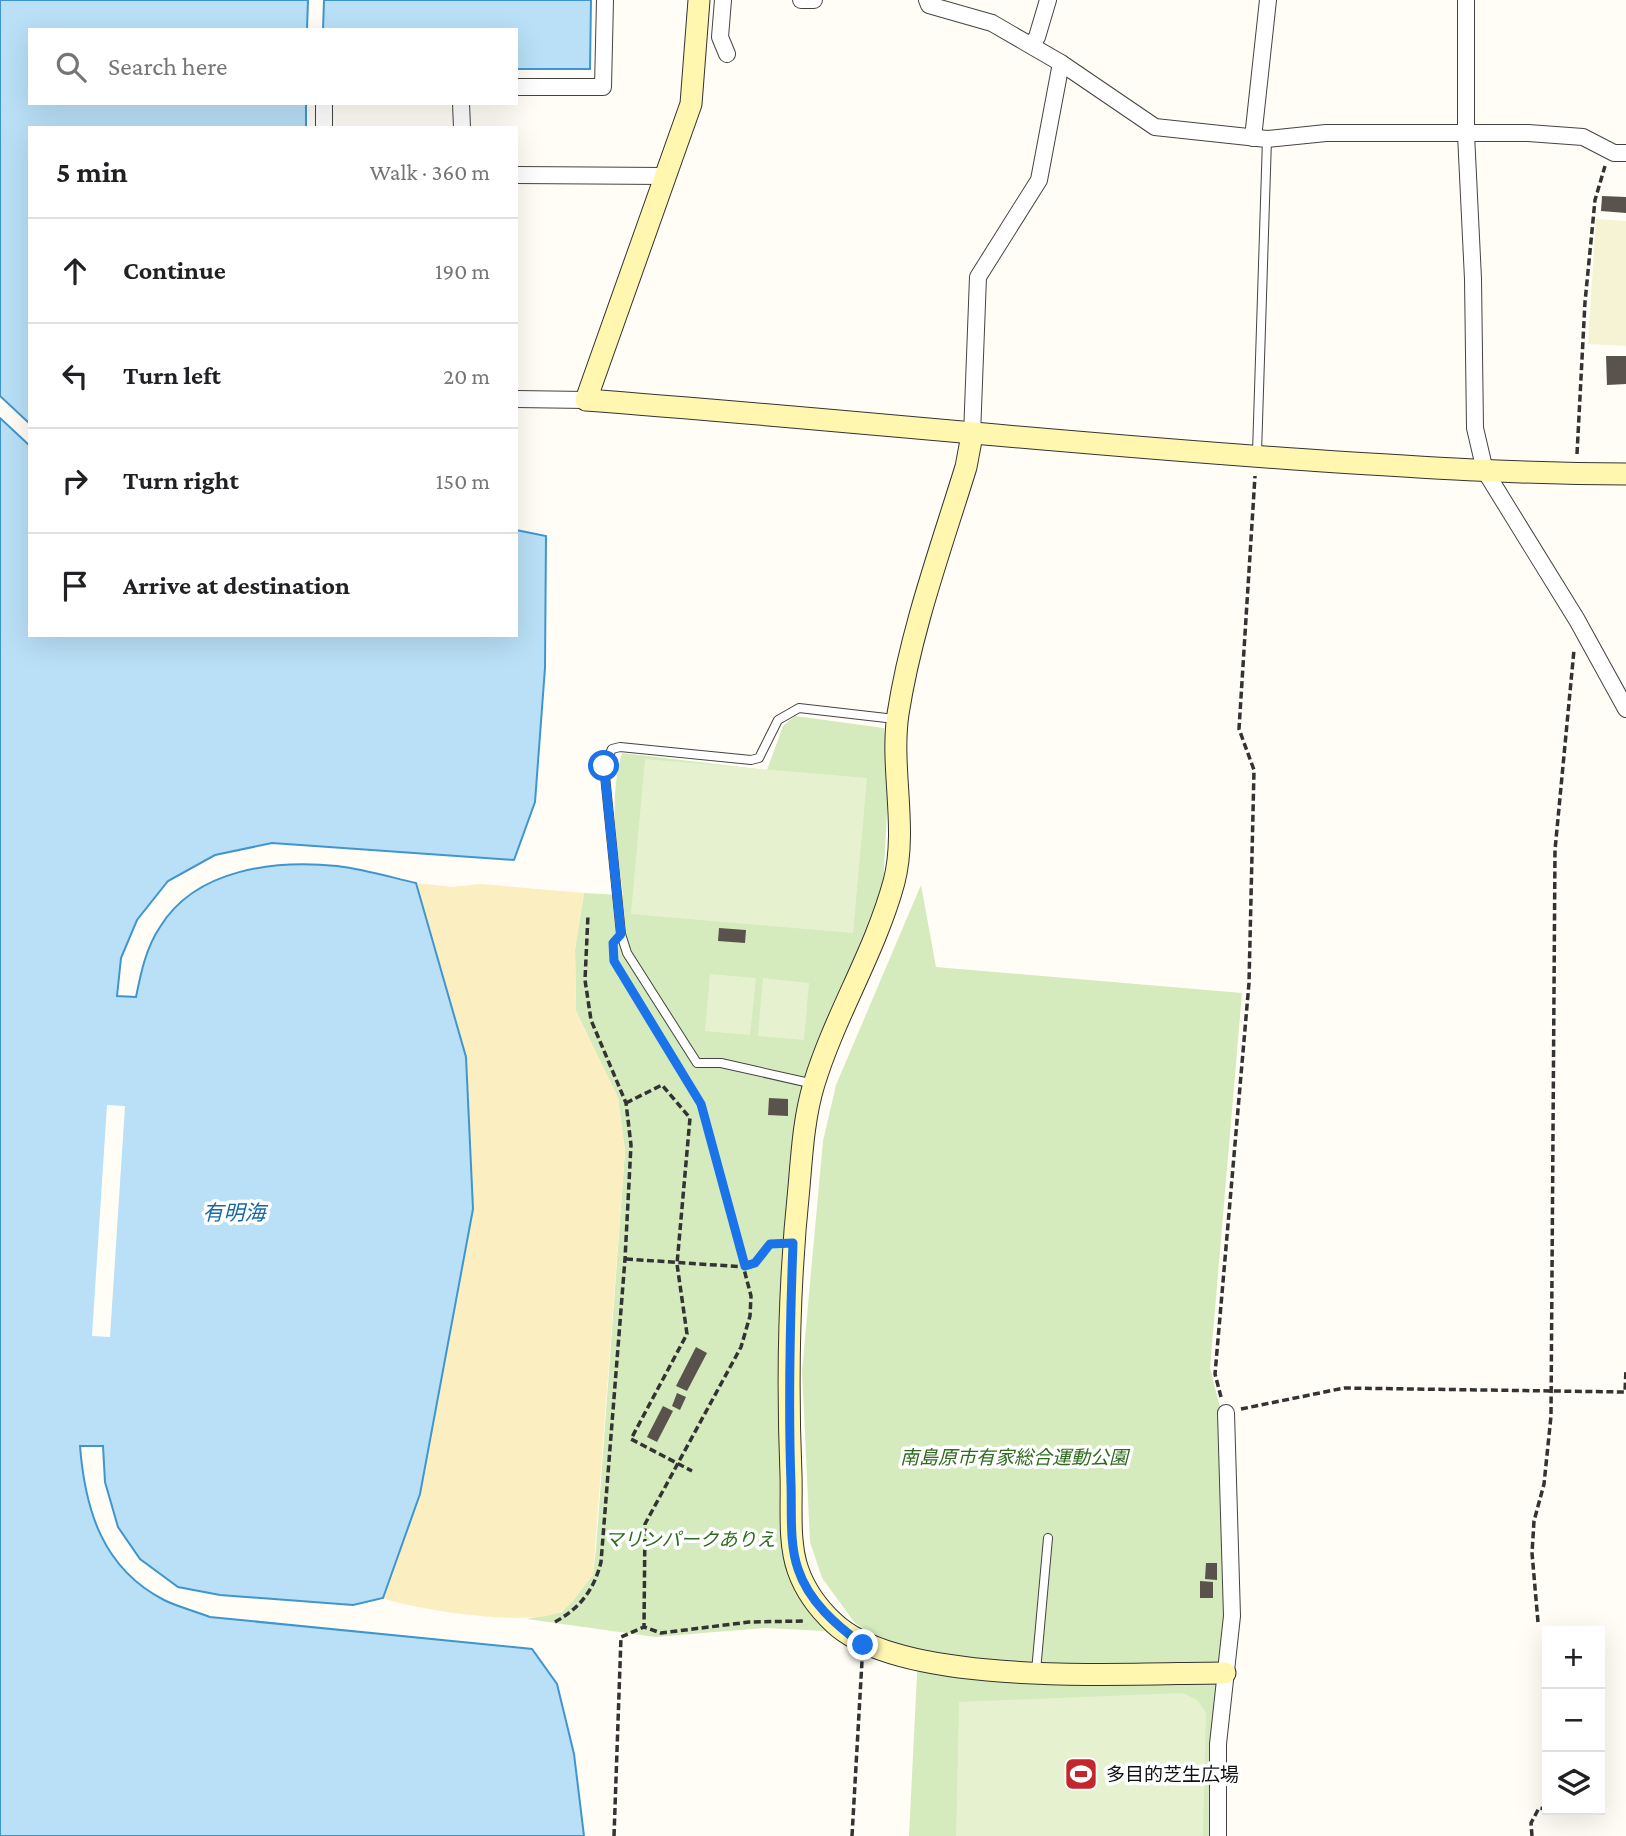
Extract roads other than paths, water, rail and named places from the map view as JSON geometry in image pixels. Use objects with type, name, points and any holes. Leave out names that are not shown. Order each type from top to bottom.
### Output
[{"type":"street","points":[[518,86],[603,87],[605,0]]},
{"type":"street","points":[[586,400],[691,104],[699,0]]},
{"type":"street","points":[[723,0],[720,37],[727,54]]},
{"type":"street","points":[[801,0],[814,0]]},
{"type":"street","points":[[927,0],[929,5],[992,23],[1061,64],[1155,127],[1260,138],[1326,133],[1528,133],[1583,137],[1620,153]]},
{"type":"street","points":[[1031,45],[1037,37],[1048,0]]},
{"type":"street","points":[[1260,138],[1268,0]]},
{"type":"street","points":[[1466,0],[1466,134],[1473,279],[1475,428],[1485,471],[1577,620],[1626,709]]},
{"type":"street","points":[[1061,64],[1039,180],[978,277],[972,435],[966,467],[908,662],[898,720],[899,824],[895,878],[814,1084],[805,1122],[793,1243],[788,1380],[793,1539],[797,1569],[814,1601],[835,1624],[863,1645],[910,1660],[1036,1674],[1225,1673]]},
{"type":"street","points":[[324,105],[324,126]]},
{"type":"street","points":[[461,105],[462,126]]},
{"type":"street","points":[[518,175],[665,176]]},
{"type":"street","points":[[518,399],[586,400],[805,416],[972,435],[1257,456],[1485,471],[1626,474]]},
{"type":"street","points":[[1218,1836],[1218,1744],[1232,1616],[1226,1413]]},
{"type":"lane","points":[[1257,456],[1260,138]]},
{"type":"lane","points":[[814,1084],[721,1063],[697,1063],[627,953],[621,934],[604,766],[612,749],[620,747],[751,760],[760,758],[778,720],[799,708],[898,720]]},
{"type":"lane","points":[[1036,1674],[1048,1538]]},
{"type":"water","points":[[0,0],[308,0],[307,28],[28,28],[28,105],[306,105],[306,126],[28,126],[28,422],[0,396]]},
{"type":"water","points":[[324,0],[591,0],[590,69],[518,69],[518,28],[323,28]]},
{"type":"water","name":"有明海","points":[[0,418],[28,444],[28,637],[518,637],[518,530],[546,536],[545,668],[535,802],[514,860],[272,843],[215,855],[168,881],[137,920],[121,958],[117,996],[136,997],[151,943],[175,907],[194,892],[239,872],[264,867],[313,864],[357,869],[416,883],[466,1057],[473,1209],[420,1494],[383,1598],[353,1605],[220,1595],[178,1587],[140,1559],[118,1527],[105,1482],[103,1446],[80,1446],[92,1514],[111,1554],[143,1587],[164,1600],[210,1617],[532,1649],[557,1684],[574,1754],[584,1836],[0,1836]]},
{"type":"place","name":"多目的芝生広場","points":[[1081,1774]]},
{"type":"park label","name":"南島原市有家総合運動公園","points":[[1014,1457]]},
{"type":"park label","name":"マリンパークありえ","points":[[690,1539]]}]
